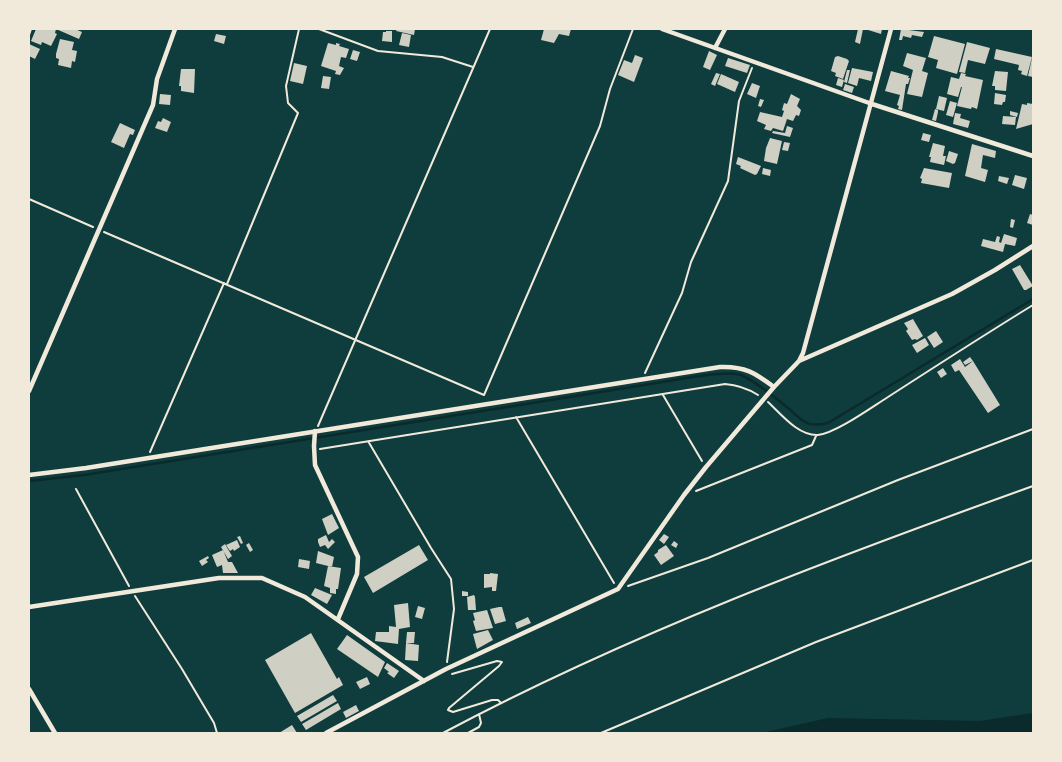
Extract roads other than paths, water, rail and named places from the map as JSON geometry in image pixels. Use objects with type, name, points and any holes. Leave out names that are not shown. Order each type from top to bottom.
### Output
[{"type":"street","points":[[29,391],[153,105],[157,78],[175,29]]},
{"type":"street","points":[[662,29],[872,104],[1033,156]]},
{"type":"street","points":[[715,48],[725,29]]},
{"type":"street","points":[[326,733],[446,669],[618,589],[684,495],[774,387],[799,361],[803,353],[891,29]]},
{"type":"street","points":[[799,361],[952,294],[1033,246]]},
{"type":"street","points":[[29,474],[86,468],[148,457],[315,433],[720,367],[733,366],[754,372],[774,387]]},
{"type":"street","points":[[315,433],[316,465],[358,557],[357,574],[338,619]]},
{"type":"street","points":[[29,607],[219,578],[262,578],[305,597],[424,681]]},
{"type":"street","points":[[29,689],[55,733]]},
{"type":"water","points":[[1033,713],[1033,733],[761,733],[828,718],[980,721]]},
{"type":"waterway","points":[[29,481],[84,475],[685,378],[727,373],[741,375],[753,381],[805,422],[815,425],[828,423],[1033,299]]}]
